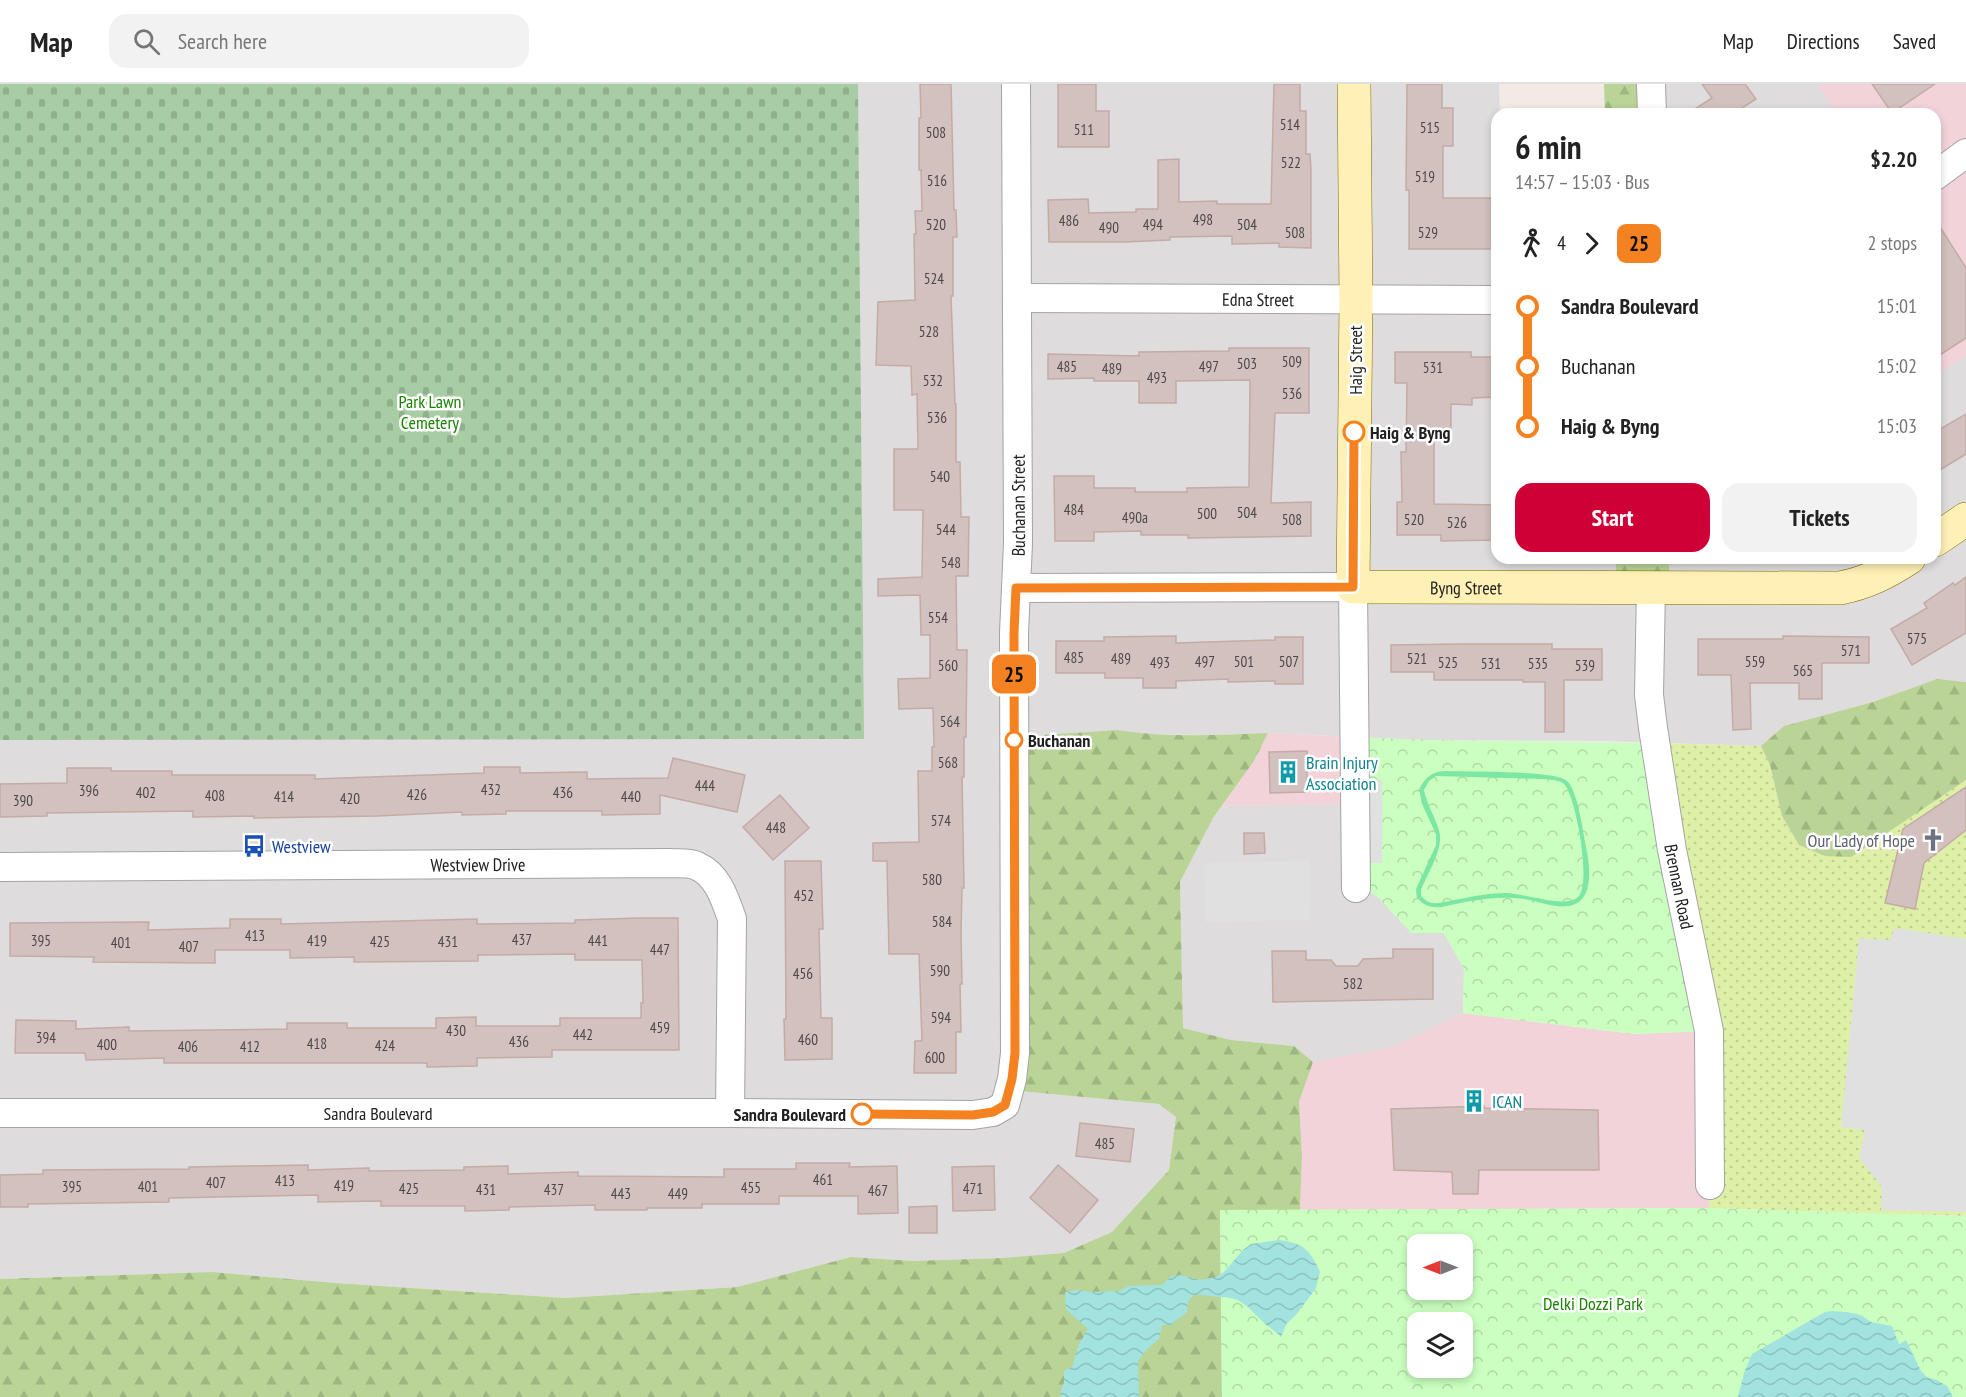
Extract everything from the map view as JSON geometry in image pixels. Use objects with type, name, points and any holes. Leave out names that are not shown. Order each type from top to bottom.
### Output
[{"type":"street","name":"Buchanan Street","points":[[1005,1105],[1012,1079],[1015,1053],[1014,633],[1018,543],[1016,84]]},
{"type":"street","name":"Haig Street","points":[[1354,84],[1356,300],[1353,587],[1356,888]]},
{"type":"street","points":[[1652,84],[1652,108]]},
{"type":"street","points":[[1941,172],[1966,153]]},
{"type":"street","name":"Edna Street","points":[[1018,298],[1491,300]]},
{"type":"street","points":[[1941,536],[1966,519]]},
{"type":"street","name":"Byng Street","points":[[1016,588],[1840,588],[1861,584],[1899,564]]},
{"type":"street","name":"Brennan Road","points":[[1652,587],[1649,695],[1653,728],[1672,850],[1709,1031],[1710,1185]]},
{"type":"street","name":"Westview Drive","points":[[0,867],[669,863],[696,865],[712,877],[724,894],[732,919],[729,1113]]},
{"type":"street","name":"Sandra Boulevard","points":[[0,1113],[973,1115],[993,1112],[1005,1105]]},
{"type":"shaded area","points":[[858,84],[1499,84],[1500,108],[1491,108],[1491,564],[1616,564],[1616,585],[1668,585],[1669,564],[1941,564],[1941,371],[1966,356],[1966,682],[1937,679],[1873,702],[1784,726],[1761,746],[1604,741],[1423,740],[1268,733],[1140,734],[1117,730],[1013,737],[1008,1090],[1159,1104],[1177,1117],[1169,1170],[1112,1232],[1064,1253],[913,1261],[851,1257],[737,1287],[565,1298],[335,1283],[212,1272],[0,1279],[0,740],[863,739]]},
{"type":"shaded area","points":[[1653,84],[1818,84],[1833,108],[1653,108]]},
{"type":"shaded area","points":[[1818,84],[1966,84],[1966,356],[1941,371],[1941,108],[1833,108]]},
{"type":"shaded area","points":[[1268,733],[1352,737],[1354,804],[1222,806],[1254,761]]},
{"type":"shaded area","points":[[1361,780],[1382,780],[1382,863],[1362,863]]},
{"type":"shaded area","points":[[1354,804],[1364,887],[1379,898],[1411,932],[1444,933],[1464,969],[1463,1013],[1390,1049],[1313,1062],[1294,1046],[1231,1040],[1183,1028],[1180,882],[1213,818],[1222,806]]},
{"type":"shaded area","points":[[1310,860],[1311,920],[1205,922],[1204,863]]},
{"type":"shaded area","points":[[1895,928],[1966,939],[1966,1212],[1881,1210],[1882,1187],[1859,1158],[1865,1130],[1841,1127],[1859,938],[1890,940]]},
{"type":"shaded area","points":[[1463,1013],[1634,1034],[1707,1031],[1709,1208],[1300,1210],[1302,1155],[1299,1102],[1313,1062],[1390,1048]]},
{"type":"green space","name":"Park Lawn Cemetery","points":[[0,84],[858,84],[864,739],[0,740]]},
{"type":"green space","points":[[1604,84],[1653,84],[1653,108],[1605,108]]},
{"type":"green space","points":[[1616,564],[1669,564],[1669,585],[1616,586]]},
{"type":"green space","points":[[1937,679],[1966,682],[1966,780],[1851,857],[1825,856],[1799,845],[1782,816],[1770,765],[1761,746],[1784,726],[1873,702]]},
{"type":"green space","points":[[1117,730],[1174,735],[1268,733],[1254,761],[1213,818],[1180,882],[1183,1028],[1231,1040],[1294,1046],[1313,1062],[1299,1102],[1302,1155],[1300,1210],[1220,1210],[1222,1397],[0,1397],[0,1279],[212,1272],[335,1283],[565,1298],[737,1287],[851,1257],[913,1261],[1064,1253],[1112,1232],[1169,1170],[1176,1117],[1159,1104],[1007,1090],[1013,737]]},
{"type":"green space","points":[[1352,737],[1653,743],[1707,1031],[1634,1034],[1463,1013],[1464,969],[1444,933],[1411,933],[1379,898],[1364,887]]},
{"type":"green space","points":[[1653,743],[1761,746],[1770,765],[1782,816],[1799,845],[1946,793],[1966,780],[1966,1216],[1709,1208],[1707,1031]]},
{"type":"green space","points":[[1445,771],[1529,773],[1559,777],[1567,781],[1577,802],[1588,860],[1589,882],[1581,900],[1568,906],[1553,906],[1524,899],[1493,898],[1442,907],[1428,906],[1420,901],[1417,898],[1416,889],[1436,845],[1436,834],[1422,804],[1419,789],[1429,776]],"holes":[[[1436,776],[1543,779],[1563,783],[1574,807],[1583,860],[1582,889],[1578,897],[1572,900],[1554,901],[1500,893],[1432,903],[1421,896],[1421,890],[1440,841],[1439,830],[1424,790],[1429,781]]]},
{"type":"green space","name":"Delki Dozzi Park","points":[[1709,1208],[1966,1216],[1966,1397],[1222,1397],[1220,1210]]},
{"type":"water","points":[[1279,1240],[1295,1243],[1305,1249],[1320,1272],[1316,1288],[1296,1315],[1287,1323],[1281,1337],[1245,1305],[1236,1300],[1193,1295],[1188,1302],[1187,1312],[1171,1325],[1162,1325],[1159,1339],[1138,1361],[1139,1397],[1062,1397],[1060,1394],[1064,1382],[1064,1371],[1072,1367],[1079,1344],[1088,1329],[1066,1309],[1065,1292],[1119,1291],[1129,1286],[1162,1285],[1172,1276],[1180,1275],[1200,1280],[1216,1277],[1224,1272],[1251,1244]]},
{"type":"water","points":[[1825,1312],[1861,1315],[1871,1322],[1892,1326],[1899,1344],[1906,1340],[1921,1371],[1927,1377],[1947,1386],[1953,1397],[1738,1397],[1752,1354]]},
{"type":"building","points":[[920,84],[951,84],[954,210],[956,210],[957,237],[953,237],[953,296],[951,296],[956,462],[960,462],[961,517],[969,517],[968,576],[956,576],[957,650],[967,650],[966,737],[964,737],[964,777],[962,777],[964,888],[962,888],[961,934],[961,1032],[956,1032],[956,1073],[914,1073],[915,1041],[922,1041],[919,954],[889,954],[887,861],[873,861],[873,843],[919,842],[918,771],[932,771],[932,747],[934,747],[933,708],[899,709],[898,679],[930,678],[930,635],[921,635],[920,595],[878,596],[878,579],[922,577],[923,510],[894,510],[894,449],[918,449],[917,394],[912,395],[911,366],[876,365],[878,302],[915,300],[915,211],[922,211],[921,170],[919,170]]},
{"type":"building","points":[[1058,84],[1096,84],[1096,111],[1109,111],[1109,147],[1058,147]]},
{"type":"building","points":[[1274,84],[1300,84],[1300,111],[1306,111],[1306,154],[1310,154],[1311,248],[1279,247],[1279,243],[1232,244],[1232,236],[1170,237],[1170,240],[1124,242],[1049,242],[1048,200],[1088,199],[1089,213],[1158,209],[1158,160],[1179,159],[1179,202],[1217,201],[1217,204],[1271,204]]},
{"type":"building","points":[[1407,84],[1442,84],[1442,108],[1453,108],[1453,146],[1443,146],[1443,198],[1491,198],[1491,249],[1409,249],[1409,190],[1406,190]]},
{"type":"building","points":[[1702,84],[1745,84],[1756,99],[1742,108],[1696,108],[1712,98]]},
{"type":"building","points":[[1872,84],[1935,84],[1899,108],[1889,108]]},
{"type":"building","points":[[1941,228],[1966,268],[1966,338],[1941,354]]},
{"type":"building","points":[[1229,348],[1309,348],[1309,413],[1275,413],[1271,503],[1311,502],[1311,536],[1188,538],[1188,535],[1141,535],[1141,531],[1094,532],[1094,541],[1055,541],[1054,476],[1094,476],[1094,488],[1135,488],[1135,492],[1187,492],[1187,488],[1249,487],[1250,380],[1176,381],[1176,403],[1139,403],[1139,381],[1094,381],[1094,378],[1048,379],[1048,354],[1139,356],[1139,352],[1229,351]]},
{"type":"building","points":[[1395,352],[1471,352],[1471,357],[1491,357],[1491,397],[1472,398],[1472,405],[1451,404],[1451,437],[1434,437],[1434,504],[1491,505],[1491,540],[1441,541],[1441,535],[1397,535],[1397,502],[1402,502],[1401,452],[1406,452],[1407,383],[1395,383]]},
{"type":"building","points":[[1966,414],[1966,454],[1941,469],[1941,429]]},
{"type":"building","points":[[1966,577],[1966,633],[1912,665],[1891,629],[1927,608],[1924,603]]},
{"type":"building","points":[[1176,636],[1176,643],[1303,637],[1303,684],[1275,684],[1275,681],[1228,682],[1228,679],[1176,681],[1176,688],[1143,688],[1143,678],[1105,678],[1105,673],[1056,673],[1056,641],[1104,641],[1104,637]]},
{"type":"building","points":[[1783,636],[1869,637],[1869,663],[1822,663],[1822,699],[1799,699],[1799,683],[1750,683],[1751,729],[1733,730],[1731,675],[1698,675],[1698,639],[1783,639]]},
{"type":"building","points":[[1552,644],[1552,649],[1602,649],[1602,680],[1564,680],[1564,732],[1545,732],[1545,682],[1434,680],[1434,672],[1391,672],[1391,645]]},
{"type":"building","name":"Brain Injury Association","points":[[1307,751],[1307,792],[1270,793],[1269,752]]},
{"type":"building","points":[[673,758],[745,775],[737,812],[660,795],[660,814],[602,815],[602,811],[506,811],[506,814],[462,815],[462,812],[254,818],[254,816],[193,817],[193,811],[47,813],[47,816],[0,817],[0,784],[67,783],[67,768],[172,771],[172,775],[315,775],[315,779],[484,773],[484,767],[520,767],[520,773],[587,772],[587,779],[668,778]]},
{"type":"building","name":"Our Lady of Hope","points":[[1966,787],[1966,830],[1924,863],[1915,909],[1885,903],[1903,829]]},
{"type":"building","points":[[780,795],[809,828],[773,860],[743,827]]},
{"type":"building","points":[[1244,833],[1264,833],[1265,853],[1244,854]]},
{"type":"building","points":[[785,861],[821,861],[823,929],[819,929],[821,1018],[832,1018],[832,1059],[785,1060]]},
{"type":"building","points":[[678,918],[679,1050],[552,1050],[552,1057],[477,1058],[477,1066],[427,1067],[427,1063],[164,1063],[164,1058],[86,1060],[85,1053],[15,1053],[16,1020],[76,1021],[76,1029],[129,1027],[129,1031],[287,1029],[287,1023],[347,1023],[347,1028],[436,1028],[436,1018],[476,1017],[476,1026],[560,1026],[560,1018],[641,1018],[642,960],[575,960],[575,954],[478,955],[478,961],[354,962],[354,957],[290,958],[290,950],[215,950],[215,963],[93,962],[94,957],[10,956],[10,923],[149,922],[148,930],[230,928],[230,919],[281,919],[281,924],[477,919],[477,924],[575,923],[575,920]]},
{"type":"building","points":[[1393,949],[1433,949],[1433,999],[1273,1002],[1272,951],[1306,951],[1306,960],[1331,960],[1336,966],[1358,966],[1363,959],[1393,958]]},
{"type":"building","name":"ICAN","points":[[1484,1106],[1484,1108],[1598,1110],[1599,1170],[1479,1170],[1478,1194],[1453,1194],[1452,1172],[1394,1170],[1391,1109]]},
{"type":"building","points":[[1080,1123],[1134,1129],[1130,1162],[1076,1156]]},
{"type":"building","points":[[796,1163],[850,1163],[849,1167],[897,1166],[898,1213],[858,1214],[858,1196],[779,1196],[779,1204],[702,1204],[702,1208],[647,1208],[647,1210],[595,1210],[595,1205],[509,1207],[509,1210],[465,1211],[465,1206],[381,1206],[381,1201],[318,1202],[318,1195],[169,1198],[169,1202],[28,1204],[28,1207],[0,1207],[0,1175],[43,1174],[43,1170],[308,1165],[308,1170],[369,1168],[369,1171],[464,1170],[464,1167],[508,1166],[508,1174],[578,1172],[578,1176],[724,1177],[724,1169],[796,1169]]},
{"type":"building","points":[[1058,1165],[1098,1200],[1070,1233],[1030,1198]]},
{"type":"building","points":[[994,1166],[995,1210],[953,1211],[952,1167]]},
{"type":"building","points":[[937,1206],[937,1233],[909,1233],[909,1207]]},
{"type":"bus line","name":"25","points":[[862,1114],[973,1115],[993,1112],[1005,1105],[1012,1079],[1015,1053],[1014,633],[1016,588],[1353,587],[1354,432]]},
{"type":"place","name":"Haig & Byng","points":[[1354,432]]},
{"type":"place","name":"Buchanan","points":[[1014,740]]},
{"type":"place","name":"Brain Injury Association","points":[[1288,772]]},
{"type":"place","name":"Our Lady of Hope","points":[[1933,840]]},
{"type":"place","name":"Westview","points":[[254,846]]},
{"type":"place","name":"ICAN","points":[[1474,1101]]},
{"type":"place","name":"Sandra Boulevard","points":[[862,1114]]}]
